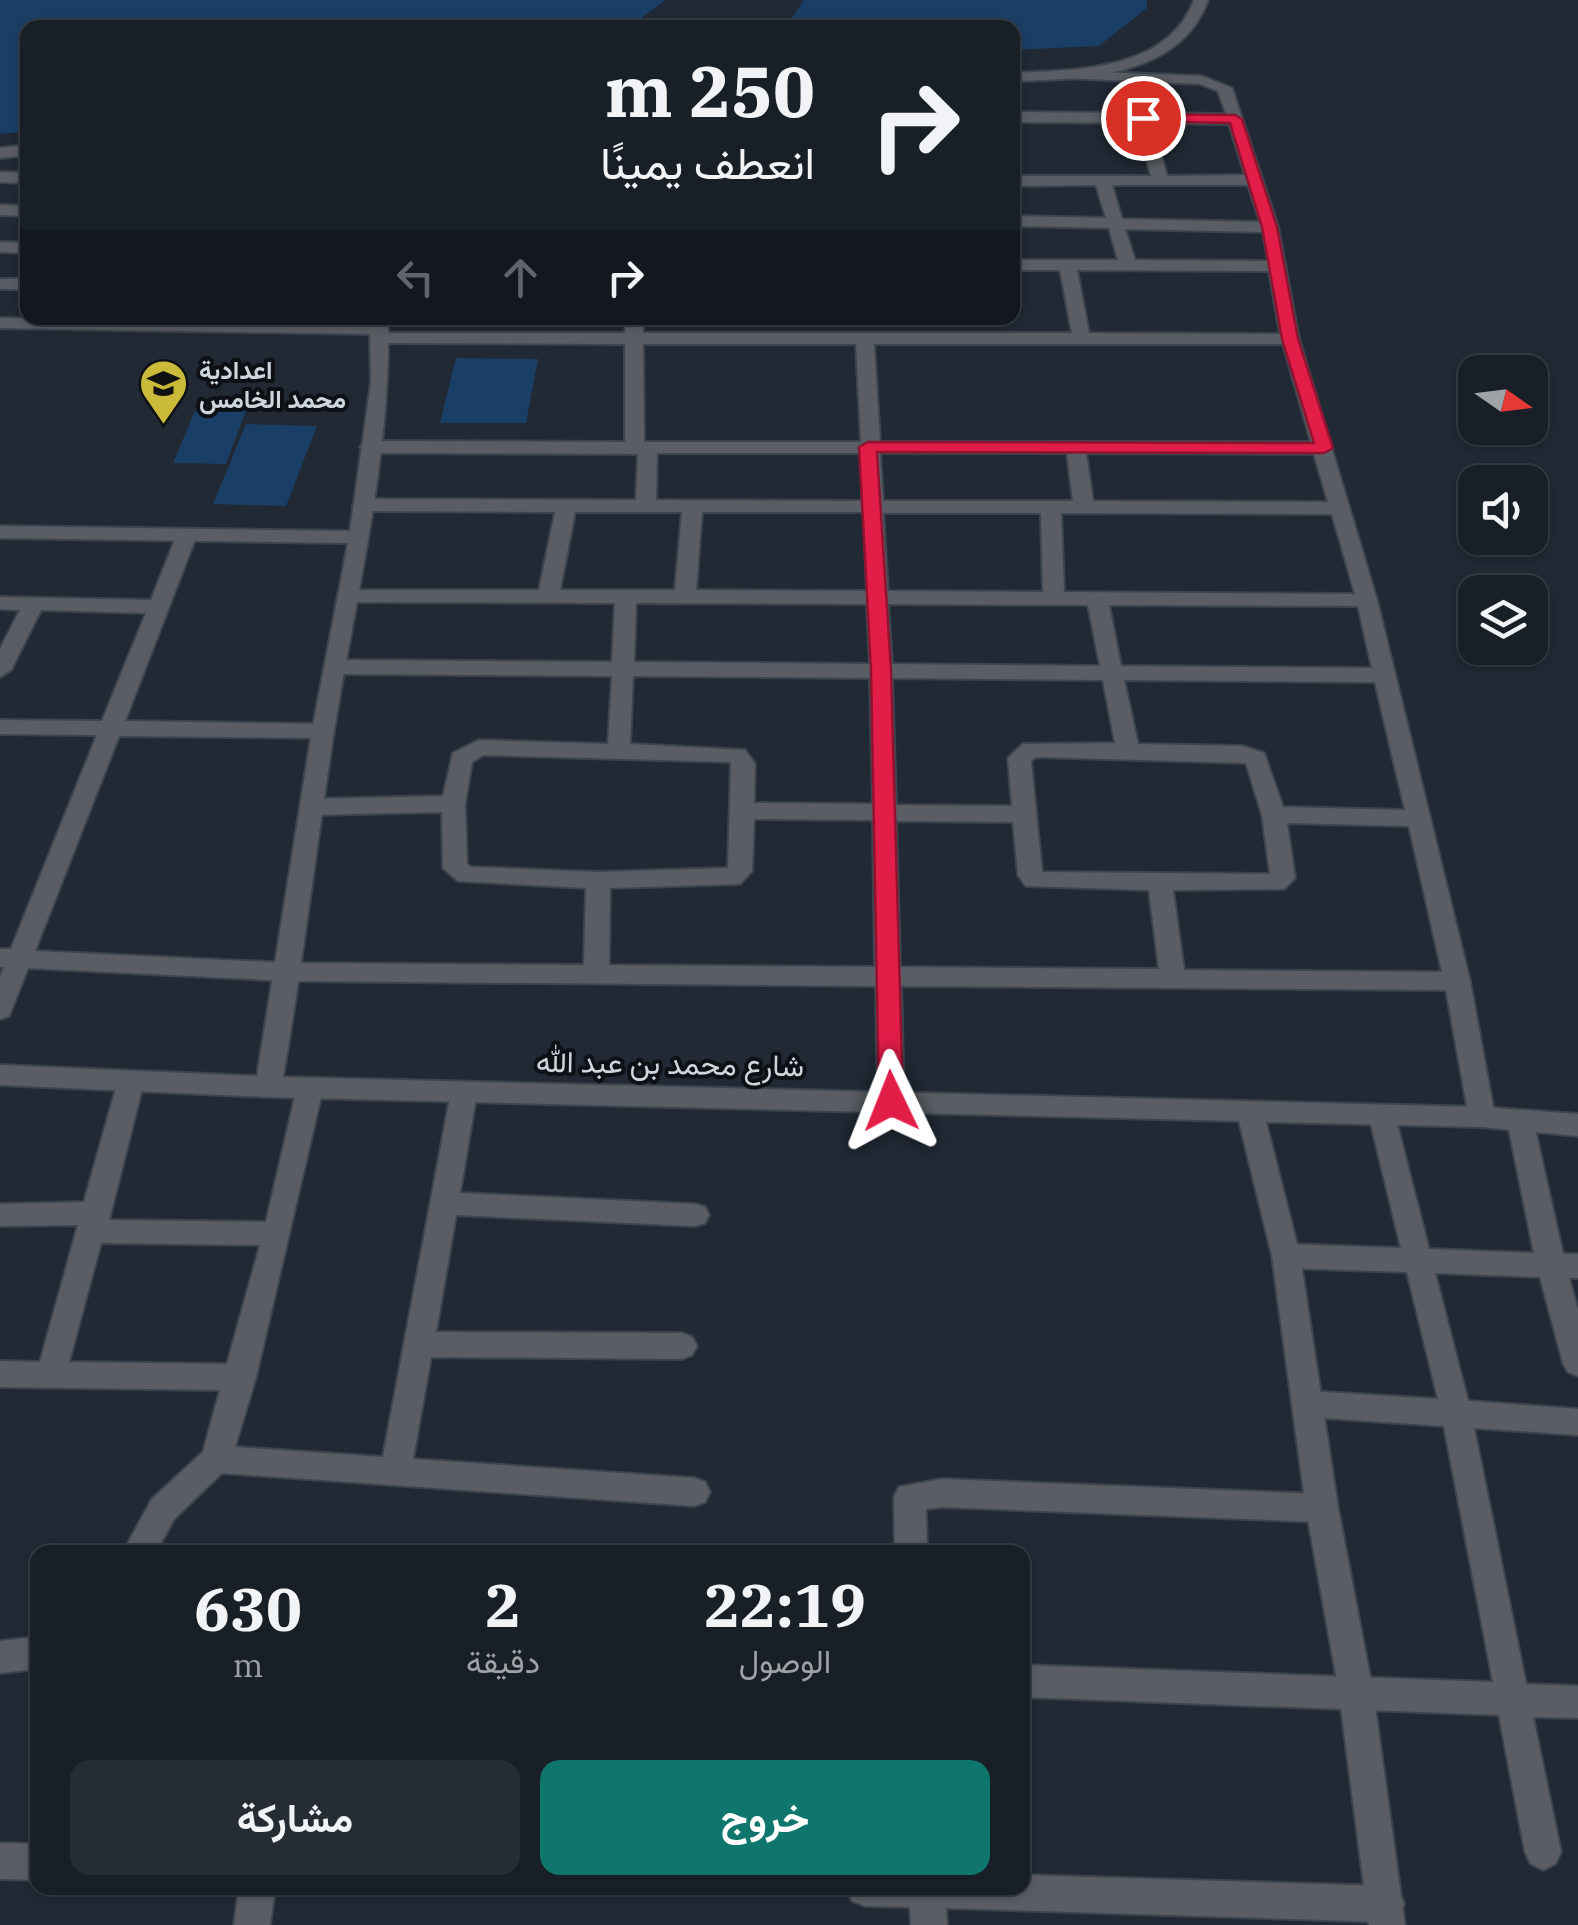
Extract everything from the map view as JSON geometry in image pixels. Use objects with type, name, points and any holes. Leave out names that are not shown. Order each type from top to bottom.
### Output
[{"type":"street","points":[[1020,77],[1070,75],[1131,62],[1165,48],[1187,33],[1198,17],[1201,0]]},
{"type":"street","points":[[1070,75],[1095,97],[1143,118],[1235,119]]},
{"type":"street","points":[[1020,115],[1095,97],[1213,82],[1224,88],[1270,227],[1290,339],[1367,600],[1457,981],[1482,1117]]},
{"type":"street","points":[[1143,118],[1161,181]]},
{"type":"street","points":[[1020,181],[1253,180]]},
{"type":"street","points":[[1103,181],[1128,266]]},
{"type":"street","points":[[1020,221],[1270,227]]},
{"type":"street","points":[[1020,266],[1277,266]]},
{"type":"street","points":[[1068,266],[1082,341]]},
{"type":"street","points":[[272,325],[380,328],[482,338],[633,327],[738,327],[865,338],[1290,339]]},
{"type":"street","points":[[482,338],[483,325]]},
{"type":"street","points":[[980,325],[981,340]]},
{"type":"street","points":[[633,327],[646,506]]},
{"type":"street","points":[[268,1087],[290,972],[323,731],[364,505],[380,328]]},
{"type":"street","points":[[865,338],[881,670],[891,1101]]},
{"type":"street","points":[[370,447],[1324,448]]},
{"type":"street","points":[[1076,449],[1084,509]]},
{"type":"street","points":[[364,505],[1338,508]]},
{"type":"street","points":[[548,596],[566,506]]},
{"type":"street","points":[[685,598],[692,508]]},
{"type":"street","points":[[1051,508],[1054,599]]},
{"type":"street","points":[[0,532],[359,538]]},
{"type":"street","points":[[0,1009],[10,958],[112,727],[186,537]]},
{"type":"street","points":[[348,596],[1367,600]]},
{"type":"street","points":[[619,749],[626,597]]},
{"type":"street","points":[[1098,600],[1128,750]]},
{"type":"street","points":[[0,603],[159,606]]},
{"type":"street","points":[[0,670],[34,604]]},
{"type":"street","points":[[337,667],[1385,676]]},
{"type":"street","points":[[0,727],[323,731]]},
{"type":"street","points":[[619,749],[737,755],[744,764],[745,811],[742,867],[732,878],[598,880],[476,876],[454,868],[453,804],[461,758],[470,750],[619,749]]},
{"type":"street","points":[[1025,751],[1249,755],[1260,762],[1284,874],[1279,882],[1160,885],[1035,880],[1030,875],[1022,814],[1019,758],[1025,751]]},
{"type":"street","points":[[313,806],[453,804]]},
{"type":"street","points":[[745,811],[1022,814]]},
{"type":"street","points":[[1274,815],[1418,818]]},
{"type":"street","points":[[596,973],[598,880]]},
{"type":"street","points":[[1160,885],[1173,976]]},
{"type":"street","points":[[10,958],[290,972],[596,973],[886,980],[1173,976],[1457,981]]},
{"type":"street","name":"شارع محمد بن عبد الله","points":[[0,1075],[268,1087],[1482,1117],[1578,1125]]},
{"type":"street","points":[[52,1374],[96,1222],[131,1080]]},
{"type":"street","points":[[143,1545],[172,1498],[216,1459],[277,1234],[310,1088]]},
{"type":"street","points":[[396,1470],[464,1092]]},
{"type":"street","points":[[899,1895],[928,1901],[1386,1914],[1356,1692],[1322,1508],[1286,1256],[1250,1110]]},
{"type":"street","points":[[1382,1116],[1457,1416],[1543,1852]]},
{"type":"street","points":[[1520,1120],[1564,1265],[1578,1363]]},
{"type":"street","points":[[442,1203],[695,1215]]},
{"type":"street","points":[[0,1215],[277,1234]]},
{"type":"street","points":[[1286,1256],[1564,1265]]},
{"type":"street","points":[[418,1344],[682,1346]]},
{"type":"street","points":[[0,1374],[240,1377]]},
{"type":"street","points":[[1308,1404],[1578,1422]]},
{"type":"street","points":[[216,1459],[694,1492]]},
{"type":"street","points":[[910,1545],[910,1497],[942,1493],[1322,1508]]},
{"type":"street","points":[[0,1656],[30,1654]]},
{"type":"street","points":[[1030,1680],[1578,1702]]},
{"type":"street","points":[[0,1861],[30,1862]]},
{"type":"street","points":[[252,1925],[256,1895]]},
{"type":"shaded area","points":[[0,0],[666,0],[638,20],[20,20],[20,132],[0,134]]},
{"type":"shaded area","points":[[804,0],[1147,0],[1147,8],[1099,46],[1020,50],[1020,20],[791,20]]},
{"type":"shaded area","points":[[456,358],[538,359],[526,423],[440,423]]},
{"type":"shaded area","points":[[195,411],[246,411],[226,464],[173,463]]},
{"type":"shaded area","points":[[246,424],[317,426],[286,506],[213,504]]},
{"type":"place","name":"اعدادية محمد الخامس","points":[[164,426]]},
{"type":"route","points":[[891,1101],[881,670],[868,447],[1324,448],[1290,339],[1270,227],[1235,119],[1143,118]]}]
